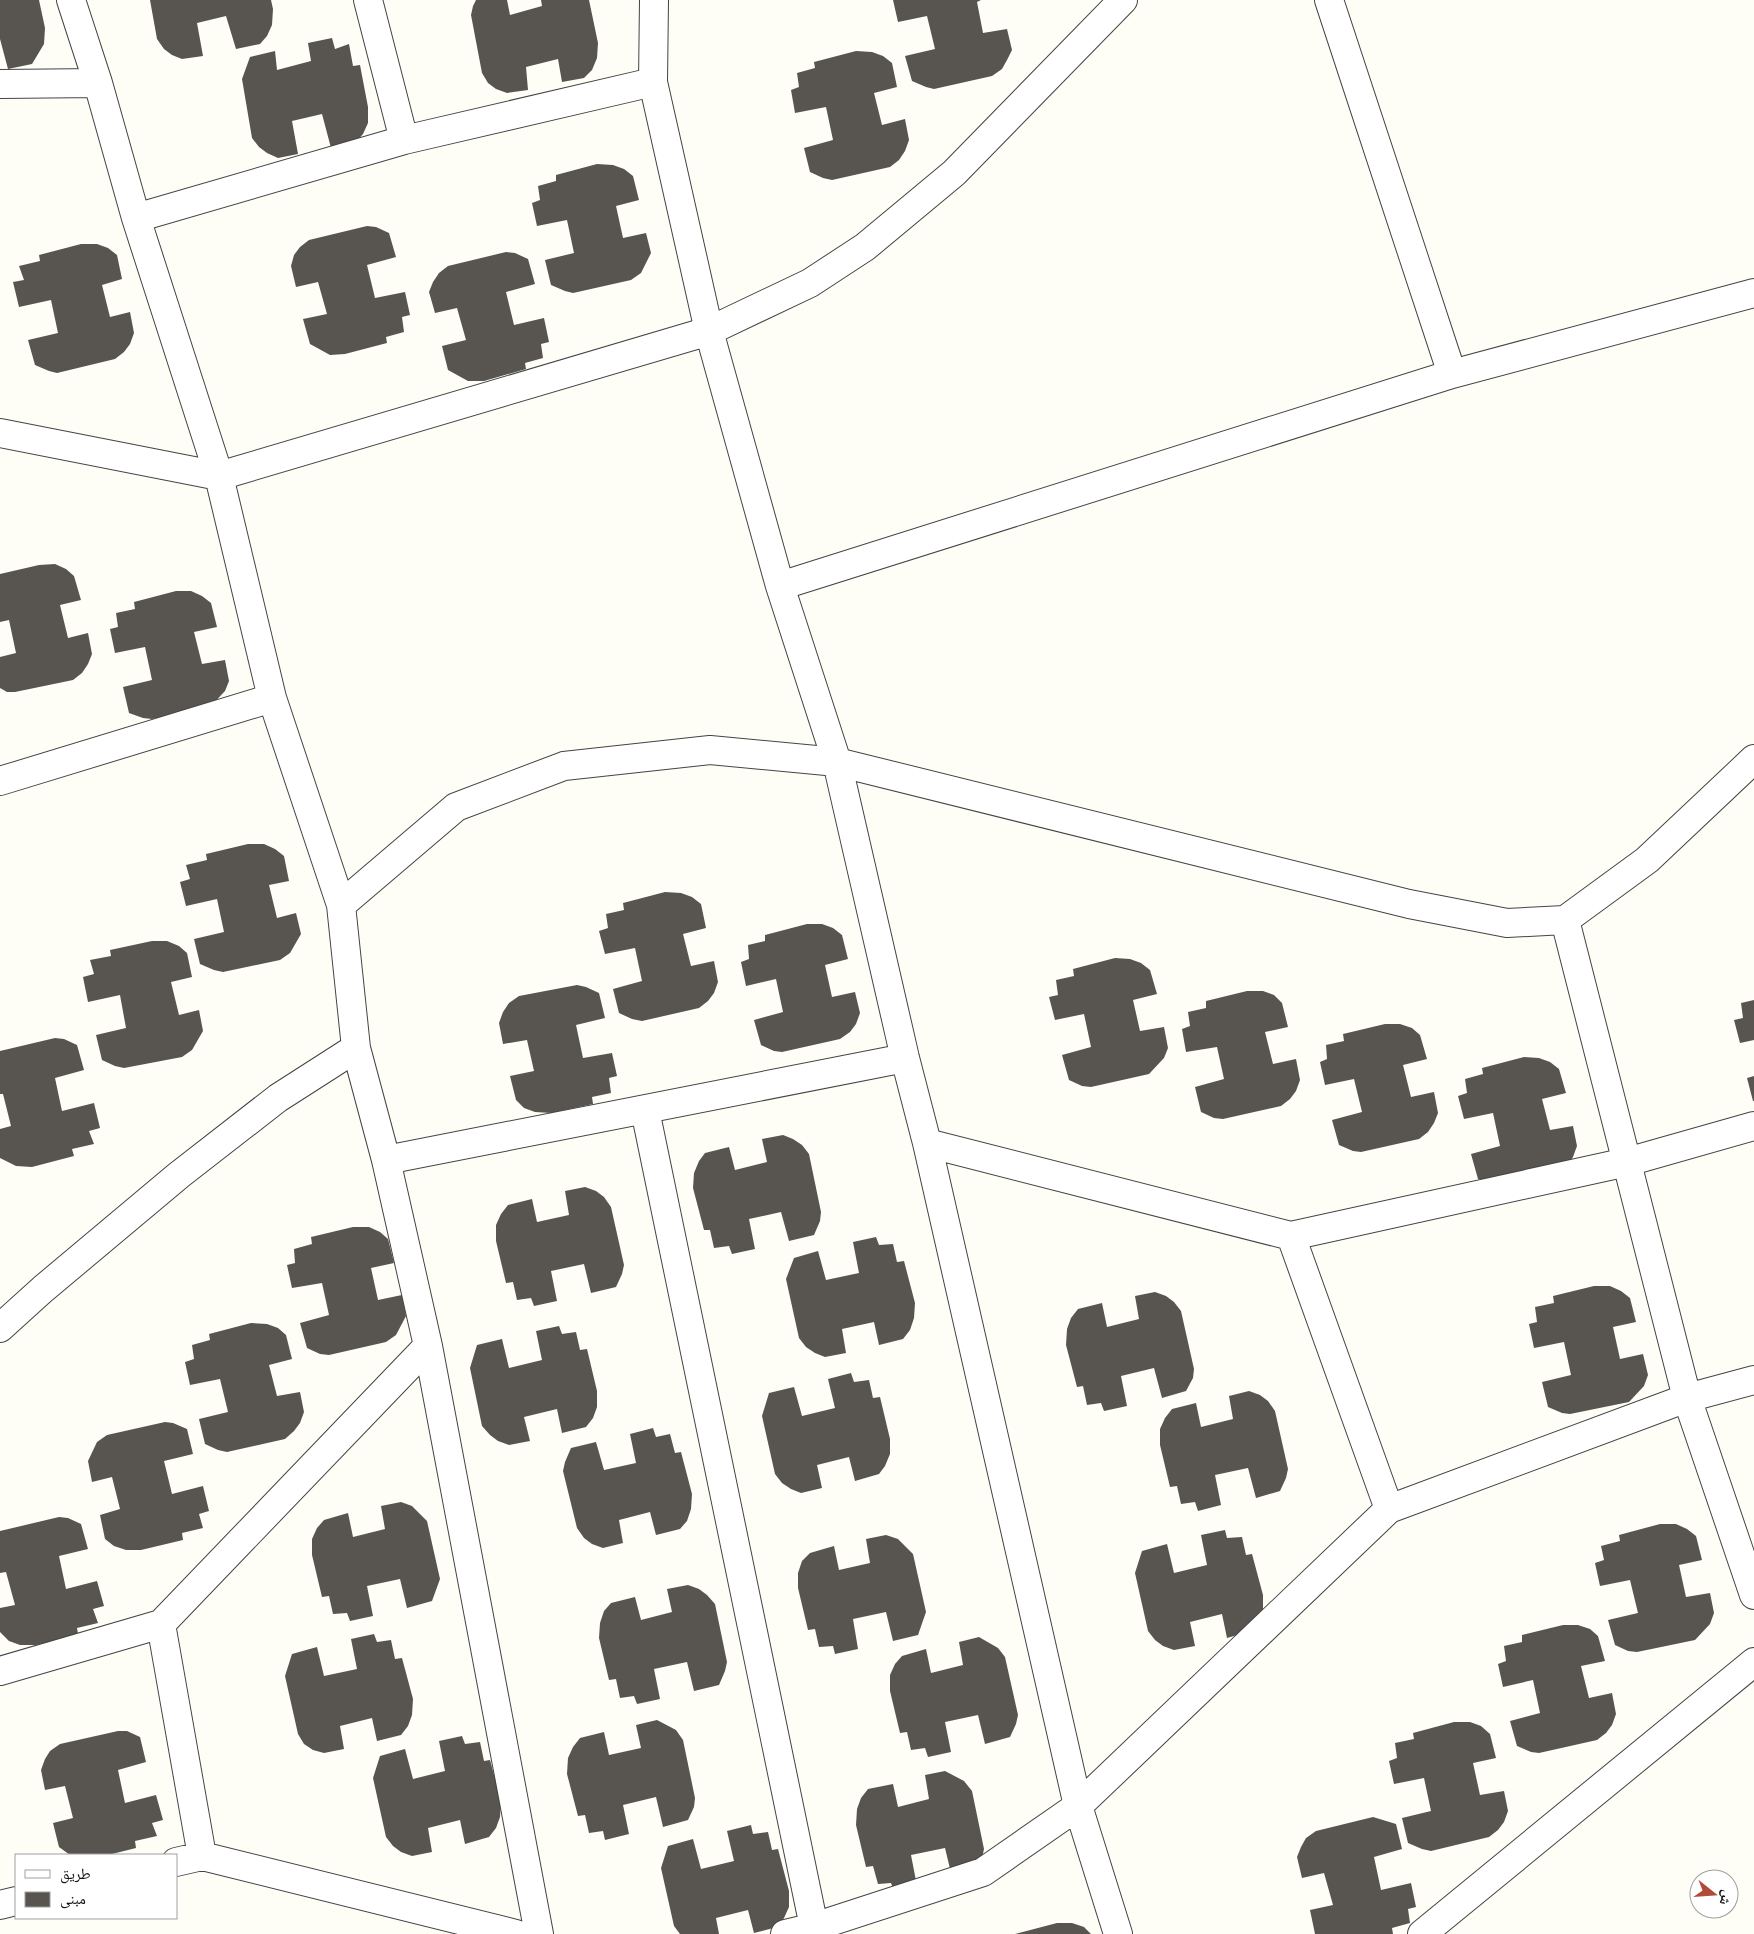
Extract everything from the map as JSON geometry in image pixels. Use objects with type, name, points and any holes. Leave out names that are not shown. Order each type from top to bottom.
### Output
[{"type":"street","points":[[71,0],[98,83],[136,218],[219,476],[272,698],[342,904],[356,1048],[386,1160],[428,1346],[539,1934]]},
{"type":"street","points":[[368,0],[404,140]]},
{"type":"street","points":[[654,0],[653,82],[709,331],[780,586],[838,762],[904,1058],[927,1143],[1078,1806],[1118,1934]]},
{"type":"street","points":[[0,433],[219,476],[709,331],[810,283],[865,247],[954,173],[1124,0]]},
{"type":"street","points":[[1329,0],[1452,374]]},
{"type":"street","points":[[136,218],[404,140],[653,82]]},
{"type":"street","points":[[0,84],[98,83]]},
{"type":"street","points":[[780,586],[1452,374],[1754,293]]},
{"type":"street","points":[[0,781],[272,698]]},
{"type":"street","points":[[342,904],[456,807],[564,766],[710,750],[838,762],[1409,904],[1507,923],[1565,920],[1647,860],[1754,759]]},
{"type":"street","points":[[1565,920],[1687,1398],[1754,1595]]},
{"type":"street","points":[[0,1328],[50,1282],[179,1175],[278,1098],[356,1048]]},
{"type":"street","points":[[386,1160],[904,1058]]},
{"type":"street","points":[[645,1110],[814,1927]]},
{"type":"street","points":[[927,1143],[1291,1236],[1627,1162],[1754,1126]]},
{"type":"street","points":[[1291,1236],[1389,1509]]},
{"type":"street","points":[[0,1671],[162,1624],[428,1346]]},
{"type":"street","points":[[785,1934],[814,1927],[984,1872],[1078,1806],[1389,1509],[1687,1398],[1754,1380]]},
{"type":"street","points":[[162,1624],[189,1859],[516,1934]]},
{"type":"street","points":[[1422,1934],[1754,1662]]},
{"type":"street","points":[[0,1905],[15,1901]]},
{"type":"building","points":[[0,0],[39,0],[45,28],[44,44],[32,64],[8,69],[0,39]]},
{"type":"building","points":[[150,0],[271,0],[273,9],[272,25],[267,36],[260,44],[236,49],[226,16],[197,23],[203,56],[182,59],[164,49],[157,39]]},
{"type":"building","points":[[476,0],[507,0],[510,15],[542,6],[541,0],[589,0],[598,43],[597,58],[592,70],[584,78],[562,82],[558,59],[526,67],[528,90],[507,93],[496,89],[488,83],[482,73],[471,15]]},
{"type":"building","points":[[893,0],[981,0],[977,2],[983,33],[1007,29],[1012,50],[1002,69],[992,76],[934,89],[926,87],[912,81],[905,56],[935,49],[927,16],[898,22]]},
{"type":"building","points":[[332,38],[335,49],[349,44],[353,66],[360,65],[368,107],[368,123],[363,134],[355,143],[331,148],[322,114],[292,121],[298,154],[278,158],[267,153],[252,138],[242,79],[250,57],[275,51],[277,70],[311,61],[308,43]]},
{"type":"building","points":[[856,51],[872,52],[883,56],[892,63],[897,87],[874,93],[882,125],[905,119],[909,140],[899,160],[890,167],[832,180],[823,178],[810,172],[804,148],[833,140],[826,107],[795,113],[791,90],[799,87],[797,73],[815,68],[814,62]]},
{"type":"building","points":[[597,164],[613,165],[624,169],[633,176],[639,200],[616,206],[623,238],[646,233],[651,253],[641,273],[631,280],[573,293],[551,285],[545,260],[574,253],[567,220],[537,226],[532,203],[540,200],[538,186],[556,181],[556,175]]},
{"type":"building","points":[[367,226],[376,227],[389,233],[396,257],[367,265],[375,298],[405,292],[410,315],[402,317],[404,332],[386,337],[387,343],[345,354],[330,355],[310,344],[303,319],[327,314],[318,282],[296,287],[291,266],[294,255],[309,240]]},
{"type":"building","points":[[81,244],[97,244],[108,248],[117,255],[122,279],[102,285],[110,317],[130,312],[134,333],[130,344],[115,359],[57,373],[35,365],[28,340],[58,333],[51,300],[19,307],[13,282],[24,280],[19,266],[40,261],[39,255]]},
{"type":"building","points":[[506,252],[515,253],[528,259],[535,284],[506,292],[514,325],[544,318],[549,342],[541,344],[543,358],[525,363],[526,369],[484,381],[468,381],[448,370],[442,346],[466,340],[457,308],[435,313],[429,292],[439,273],[448,266]]},
{"type":"building","points":[[55,564],[66,569],[74,576],[81,600],[60,605],[68,638],[88,633],[92,654],[82,673],[73,680],[7,692],[0,688],[0,657],[16,653],[9,620],[0,622],[0,574],[39,565]]},
{"type":"building","points":[[176,591],[191,591],[211,603],[217,627],[194,632],[202,664],[225,660],[229,681],[225,691],[210,707],[152,719],[143,718],[129,713],[123,687],[152,680],[145,647],[115,653],[110,629],[118,627],[116,613],[135,609],[134,602]]},
{"type":"building","points":[[248,844],[264,844],[284,856],[289,881],[269,885],[277,918],[296,913],[301,934],[290,953],[280,960],[223,972],[214,970],[200,964],[194,939],[224,932],[217,899],[186,906],[180,882],[190,879],[186,865],[207,860],[206,854]]},
{"type":"building","points":[[665,892],[681,893],[692,897],[701,904],[706,928],[683,934],[691,966],[714,961],[718,982],[714,993],[699,1008],[642,1021],[632,1019],[619,1013],[613,989],[642,981],[635,948],[605,954],[599,931],[608,928],[606,914],[624,910],[623,903]]},
{"type":"building","points":[[807,924],[822,924],[833,928],[842,935],[848,959],[825,965],[832,997],[855,992],[860,1013],[856,1024],[850,1032],[840,1039],[782,1052],[774,1051],[761,1045],[754,1020],[783,1012],[776,979],[746,986],[741,962],[749,959],[748,945],[765,941],[765,935]]},
{"type":"building","points":[[152,941],[167,941],[179,946],[187,953],[192,977],[171,982],[179,1015],[199,1010],[203,1031],[192,1050],[182,1057],[124,1068],[115,1066],[102,1060],[96,1035],[126,1028],[120,995],[88,1002],[83,977],[94,974],[90,960],[111,956],[110,950]]},
{"type":"building","points":[[1115,958],[1130,959],[1141,963],[1150,970],[1157,994],[1133,1000],[1140,1031],[1164,1027],[1168,1048],[1164,1058],[1149,1074],[1091,1087],[1082,1086],[1069,1080],[1062,1055],[1091,1047],[1084,1014],[1055,1020],[1049,997],[1058,995],[1056,980],[1074,976],[1073,969]]},
{"type":"building","points":[[577,985],[599,993],[605,1018],[576,1025],[583,1058],[612,1053],[617,1076],[609,1078],[611,1093],[592,1097],[593,1104],[551,1113],[535,1112],[524,1108],[516,1100],[510,1076],[534,1071],[527,1040],[503,1044],[499,1023],[503,1012],[509,1003],[519,996]]},
{"type":"building","points":[[1247,991],[1263,991],[1274,995],[1282,1003],[1288,1027],[1265,1032],[1273,1064],[1296,1059],[1300,1080],[1296,1091],[1281,1106],[1223,1119],[1214,1118],[1201,1112],[1195,1087],[1224,1079],[1217,1047],[1186,1052],[1182,1029],[1190,1026],[1188,1012],[1206,1008],[1206,1001]]},
{"type":"building","points":[[1754,1000],[1754,1040],[1740,1043],[1734,1020],[1743,1018],[1741,1003]]},
{"type":"building","points":[[1385,1024],[1400,1024],[1412,1028],[1420,1035],[1427,1059],[1403,1065],[1411,1097],[1434,1092],[1438,1113],[1428,1132],[1419,1139],[1361,1152],[1353,1151],[1339,1145],[1332,1120],[1362,1112],[1354,1079],[1325,1085],[1320,1062],[1327,1059],[1326,1045],[1344,1041],[1343,1034]]},
{"type":"building","points":[[55,1038],[64,1039],[77,1045],[84,1070],[55,1078],[62,1111],[94,1103],[100,1128],[89,1131],[94,1144],[72,1149],[74,1156],[32,1167],[16,1166],[0,1158],[0,1129],[11,1126],[3,1094],[0,1094],[0,1051]]},
{"type":"building","points":[[1524,1057],[1539,1058],[1550,1062],[1559,1069],[1566,1093],[1542,1099],[1550,1130],[1573,1126],[1577,1146],[1573,1157],[1567,1166],[1484,1180],[1478,1179],[1471,1154],[1500,1146],[1493,1113],[1464,1119],[1458,1096],[1467,1093],[1465,1079],[1483,1074],[1482,1068]]},
{"type":"building","points":[[1754,1076],[1754,1101],[1753,1101],[1747,1078]]},
{"type":"building","points":[[783,1135],[802,1145],[809,1154],[821,1212],[820,1221],[814,1235],[789,1241],[781,1212],[749,1219],[755,1249],[732,1254],[729,1246],[714,1248],[710,1230],[704,1230],[693,1188],[694,1173],[699,1161],[705,1153],[729,1147],[735,1170],[767,1162],[762,1139]]},
{"type":"building","points":[[585,1187],[596,1191],[604,1197],[611,1207],[624,1265],[616,1287],[591,1293],[584,1264],[551,1271],[557,1301],[534,1306],[531,1298],[517,1300],[513,1282],[506,1283],[496,1241],[496,1225],[501,1214],[508,1205],[532,1199],[537,1222],[569,1215],[565,1191]]},
{"type":"building","points":[[353,1227],[369,1227],[380,1232],[388,1239],[394,1263],[371,1268],[378,1300],[402,1295],[406,1316],[396,1335],[386,1342],[329,1355],[320,1354],[307,1348],[300,1323],[329,1315],[322,1283],[292,1288],[287,1265],[295,1263],[294,1249],[312,1244],[311,1237]]},
{"type":"building","points":[[876,1237],[879,1245],[893,1244],[897,1262],[904,1261],[915,1303],[914,1318],[910,1330],[903,1339],[879,1345],[874,1322],[842,1329],[846,1353],[825,1357],[815,1353],[806,1347],[799,1338],[786,1279],[794,1258],[818,1251],[826,1280],[859,1273],[853,1242]]},
{"type":"building","points":[[1594,1286],[1610,1286],[1630,1298],[1636,1322],[1613,1327],[1620,1359],[1643,1354],[1648,1375],[1644,1386],[1629,1402],[1570,1414],[1562,1413],[1548,1407],[1542,1382],[1571,1375],[1564,1342],[1534,1348],[1529,1324],[1537,1322],[1535,1307],[1554,1303],[1553,1296]]},
{"type":"building","points":[[1155,1292],[1166,1296],[1181,1311],[1194,1369],[1193,1378],[1186,1391],[1162,1398],[1154,1368],[1121,1376],[1127,1406],[1104,1411],[1101,1403],[1087,1405],[1083,1386],[1077,1387],[1066,1345],[1067,1329],[1071,1318],[1078,1309],[1102,1303],[1107,1327],[1139,1319],[1135,1296]]},
{"type":"building","points":[[251,1323],[267,1324],[278,1328],[286,1335],[292,1359],[269,1365],[277,1396],[300,1392],[304,1412],[300,1423],[285,1439],[227,1452],[218,1450],[205,1444],[199,1419],[228,1412],[220,1379],[190,1385],[185,1362],[194,1359],[192,1345],[210,1340],[209,1334]]},
{"type":"building","points":[[559,1326],[562,1334],[576,1332],[580,1350],[587,1349],[597,1391],[597,1407],[593,1418],[586,1427],[562,1433],[557,1409],[524,1417],[530,1441],[509,1445],[498,1441],[482,1426],[470,1368],[477,1345],[502,1339],[509,1368],[542,1360],[536,1331]]},
{"type":"building","points":[[851,1373],[854,1382],[869,1380],[873,1398],[880,1397],[890,1439],[890,1454],[885,1466],[879,1474],[855,1481],[849,1457],[817,1465],[822,1488],[801,1493],[791,1489],[782,1483],[775,1474],[762,1416],[769,1393],[794,1387],[802,1416],[835,1408],[828,1379]]},
{"type":"building","points":[[1249,1391],[1260,1395],[1268,1401],[1275,1411],[1288,1469],[1280,1491],[1256,1498],[1248,1468],[1215,1475],[1221,1505],[1198,1511],[1195,1502],[1181,1504],[1177,1486],[1170,1487],[1160,1445],[1160,1429],[1165,1418],[1172,1409],[1196,1403],[1201,1427],[1233,1419],[1229,1396]]},
{"type":"building","points":[[165,1422],[187,1429],[193,1454],[164,1461],[172,1494],[203,1486],[209,1511],[199,1514],[203,1528],[182,1533],[183,1540],[141,1550],[126,1550],[114,1546],[105,1539],[100,1515],[120,1509],[112,1477],[92,1482],[88,1461],[97,1442],[107,1435]]},
{"type":"building","points":[[653,1428],[656,1437],[670,1434],[675,1453],[681,1452],[692,1494],[691,1509],[687,1521],[680,1529],[656,1535],[650,1512],[619,1520],[623,1543],[603,1548],[592,1544],[584,1538],[577,1528],[563,1471],[571,1448],[596,1442],[604,1470],[636,1463],[630,1434]]},
{"type":"building","points":[[401,1502],[412,1506],[427,1521],[440,1579],[432,1601],[407,1608],[400,1579],[367,1586],[373,1616],[350,1621],[347,1613],[333,1614],[329,1596],[322,1597],[312,1555],[312,1539],[317,1528],[324,1520],[348,1513],[353,1537],[385,1529],[381,1506]]},
{"type":"building","points":[[59,1517],[68,1518],[81,1524],[88,1549],[59,1556],[66,1589],[97,1581],[104,1606],[93,1609],[98,1623],[77,1628],[78,1634],[36,1645],[20,1645],[9,1641],[0,1632],[0,1608],[15,1605],[6,1572],[0,1573],[0,1531]]},
{"type":"building","points":[[1660,1524],[1676,1524],[1696,1536],[1702,1560],[1679,1565],[1686,1597],[1710,1593],[1714,1613],[1710,1624],[1695,1640],[1637,1652],[1628,1651],[1615,1645],[1608,1620],[1638,1613],[1630,1580],[1600,1586],[1595,1563],[1604,1560],[1601,1546],[1620,1541],[1619,1535]]},
{"type":"building","points":[[1225,1530],[1227,1538],[1242,1537],[1246,1555],[1252,1554],[1263,1595],[1263,1612],[1251,1631],[1227,1638],[1222,1614],[1190,1622],[1195,1646],[1174,1650],[1163,1646],[1148,1631],[1135,1573],[1142,1551],[1167,1544],[1174,1573],[1207,1565],[1201,1535]]},
{"type":"building","points":[[886,1535],[898,1539],[913,1554],[926,1612],[918,1635],[893,1641],[886,1612],[853,1619],[858,1649],[835,1654],[833,1646],[819,1647],[815,1629],[808,1630],[798,1588],[798,1573],[802,1561],[810,1553],[834,1546],[839,1570],[870,1563],[866,1539]]},
{"type":"building","points":[[688,1585],[699,1589],[715,1604],[727,1662],[719,1685],[694,1691],[687,1662],[654,1669],[660,1699],[637,1704],[634,1696],[620,1698],[616,1679],[609,1680],[599,1638],[600,1623],[604,1611],[611,1603],[635,1597],[641,1620],[672,1612],[667,1589]]},
{"type":"building","points":[[1563,1625],[1578,1625],[1590,1629],[1598,1636],[1605,1661],[1581,1666],[1589,1698],[1612,1693],[1616,1714],[1612,1725],[1597,1740],[1539,1753],[1531,1752],[1517,1746],[1510,1721],[1540,1713],[1533,1680],[1503,1687],[1498,1664],[1506,1661],[1504,1646],[1522,1642],[1522,1635]]},
{"type":"building","points":[[374,1634],[377,1642],[391,1640],[395,1659],[402,1658],[413,1699],[412,1715],[408,1726],[401,1735],[377,1741],[372,1718],[340,1726],[344,1749],[324,1753],[313,1750],[304,1744],[298,1734],[285,1676],[292,1654],[317,1647],[324,1676],[357,1669],[351,1639]]},
{"type":"building","points":[[979,1637],[998,1648],[1005,1657],[1018,1715],[1010,1737],[985,1744],[978,1715],[945,1722],[951,1752],[928,1757],[925,1748],[911,1750],[907,1732],[900,1733],[890,1691],[890,1675],[895,1664],[902,1656],[926,1649],[931,1673],[963,1665],[959,1642]]},
{"type":"building","points":[[657,1720],[676,1730],[683,1740],[695,1798],[694,1807],[688,1820],[663,1827],[656,1797],[623,1805],[629,1834],[605,1840],[603,1831],[589,1833],[585,1815],[578,1816],[567,1774],[568,1758],[573,1747],[580,1738],[604,1732],[609,1755],[641,1748],[636,1725]]},
{"type":"building","points":[[1454,1722],[1470,1722],[1481,1726],[1490,1734],[1496,1758],[1473,1763],[1480,1795],[1504,1791],[1508,1811],[1504,1822],[1489,1837],[1431,1851],[1408,1843],[1402,1818],[1431,1811],[1424,1778],[1394,1784],[1389,1761],[1397,1758],[1395,1743],[1414,1739],[1413,1733]]},
{"type":"building","points":[[118,1731],[127,1731],[140,1737],[146,1762],[118,1770],[125,1803],[156,1795],[163,1820],[152,1823],[157,1836],[135,1841],[136,1848],[112,1854],[69,1854],[59,1847],[53,1823],[73,1818],[65,1786],[45,1790],[41,1770],[50,1751],[60,1744]]},
{"type":"building","points":[[462,1736],[465,1744],[480,1742],[484,1761],[490,1760],[501,1801],[500,1817],[496,1828],[489,1837],[465,1844],[460,1820],[428,1828],[432,1852],[412,1856],[401,1852],[386,1837],[373,1778],[380,1756],[405,1749],[413,1779],[445,1771],[439,1741]]},
{"type":"building","points":[[945,1771],[964,1781],[972,1791],[984,1849],[982,1858],[952,1877],[945,1848],[911,1855],[917,1886],[894,1891],[891,1883],[878,1884],[873,1866],[866,1867],[856,1825],[857,1809],[861,1798],[868,1789],[893,1784],[898,1807],[929,1799],[925,1775]]},
{"type":"building","points":[[1373,1817],[1396,1824],[1402,1849],[1374,1857],[1381,1890],[1411,1883],[1416,1907],[1408,1909],[1410,1923],[1392,1928],[1393,1934],[1315,1934],[1310,1910],[1333,1905],[1324,1873],[1302,1878],[1297,1857],[1301,1847],[1306,1838],[1316,1831]]},
{"type":"building","points":[[751,1825],[753,1834],[768,1832],[772,1850],[778,1849],[789,1891],[789,1907],[784,1918],[777,1927],[754,1933],[748,1910],[716,1918],[719,1934],[680,1934],[674,1926],[661,1868],[668,1846],[693,1839],[701,1869],[734,1861],[727,1831]]},
{"type":"building","points":[[1057,1923],[1072,1923],[1084,1927],[1091,1934],[1015,1934]]}]
